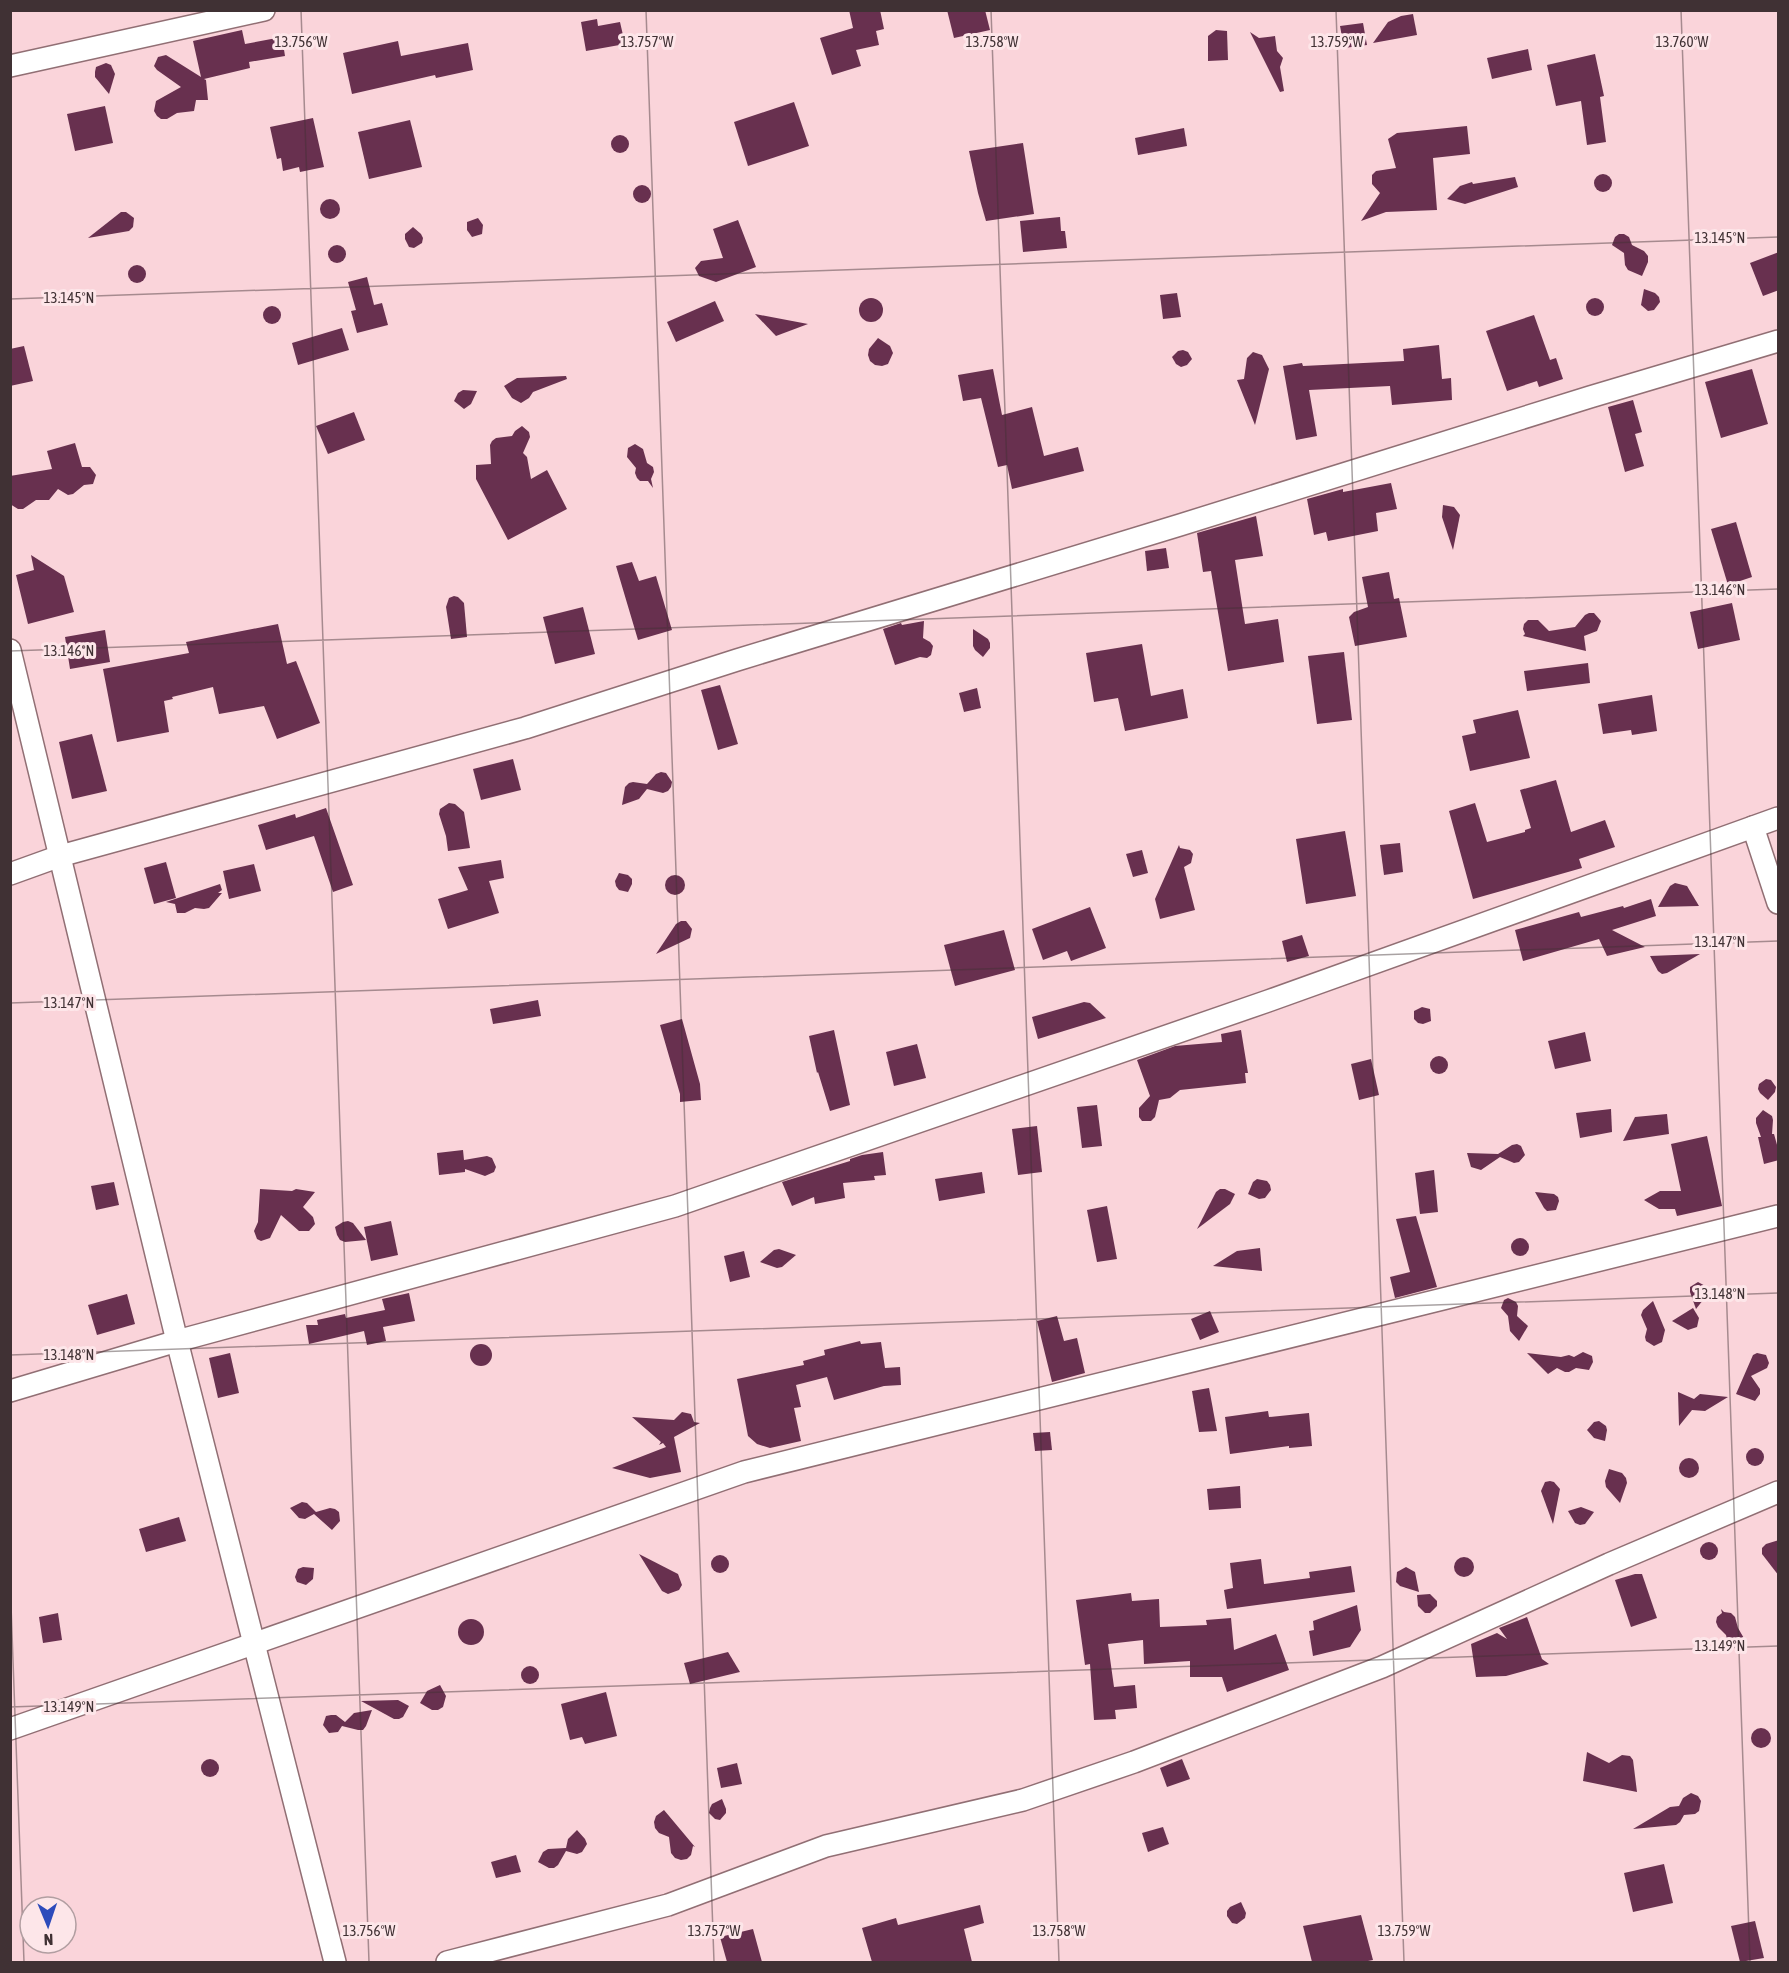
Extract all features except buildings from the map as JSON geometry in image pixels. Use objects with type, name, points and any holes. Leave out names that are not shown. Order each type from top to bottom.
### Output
[{"type":"street","points":[[10,66],[264,10]]},
{"type":"street","points":[[10,874],[60,856],[525,728],[737,660],[1779,341]]},
{"type":"street","points":[[10,650],[177,1341],[335,1962]]},
{"type":"street","points":[[10,1391],[177,1341],[675,1206],[1268,1001],[1779,819]]},
{"type":"street","points":[[1753,827],[1779,903]]},
{"type":"street","points":[[10,1729],[744,1472],[1779,1216]]},
{"type":"street","points":[[447,1962],[668,1905],[826,1846],[1023,1800],[1134,1762],[1382,1667],[1609,1564],[1779,1492]]}]
